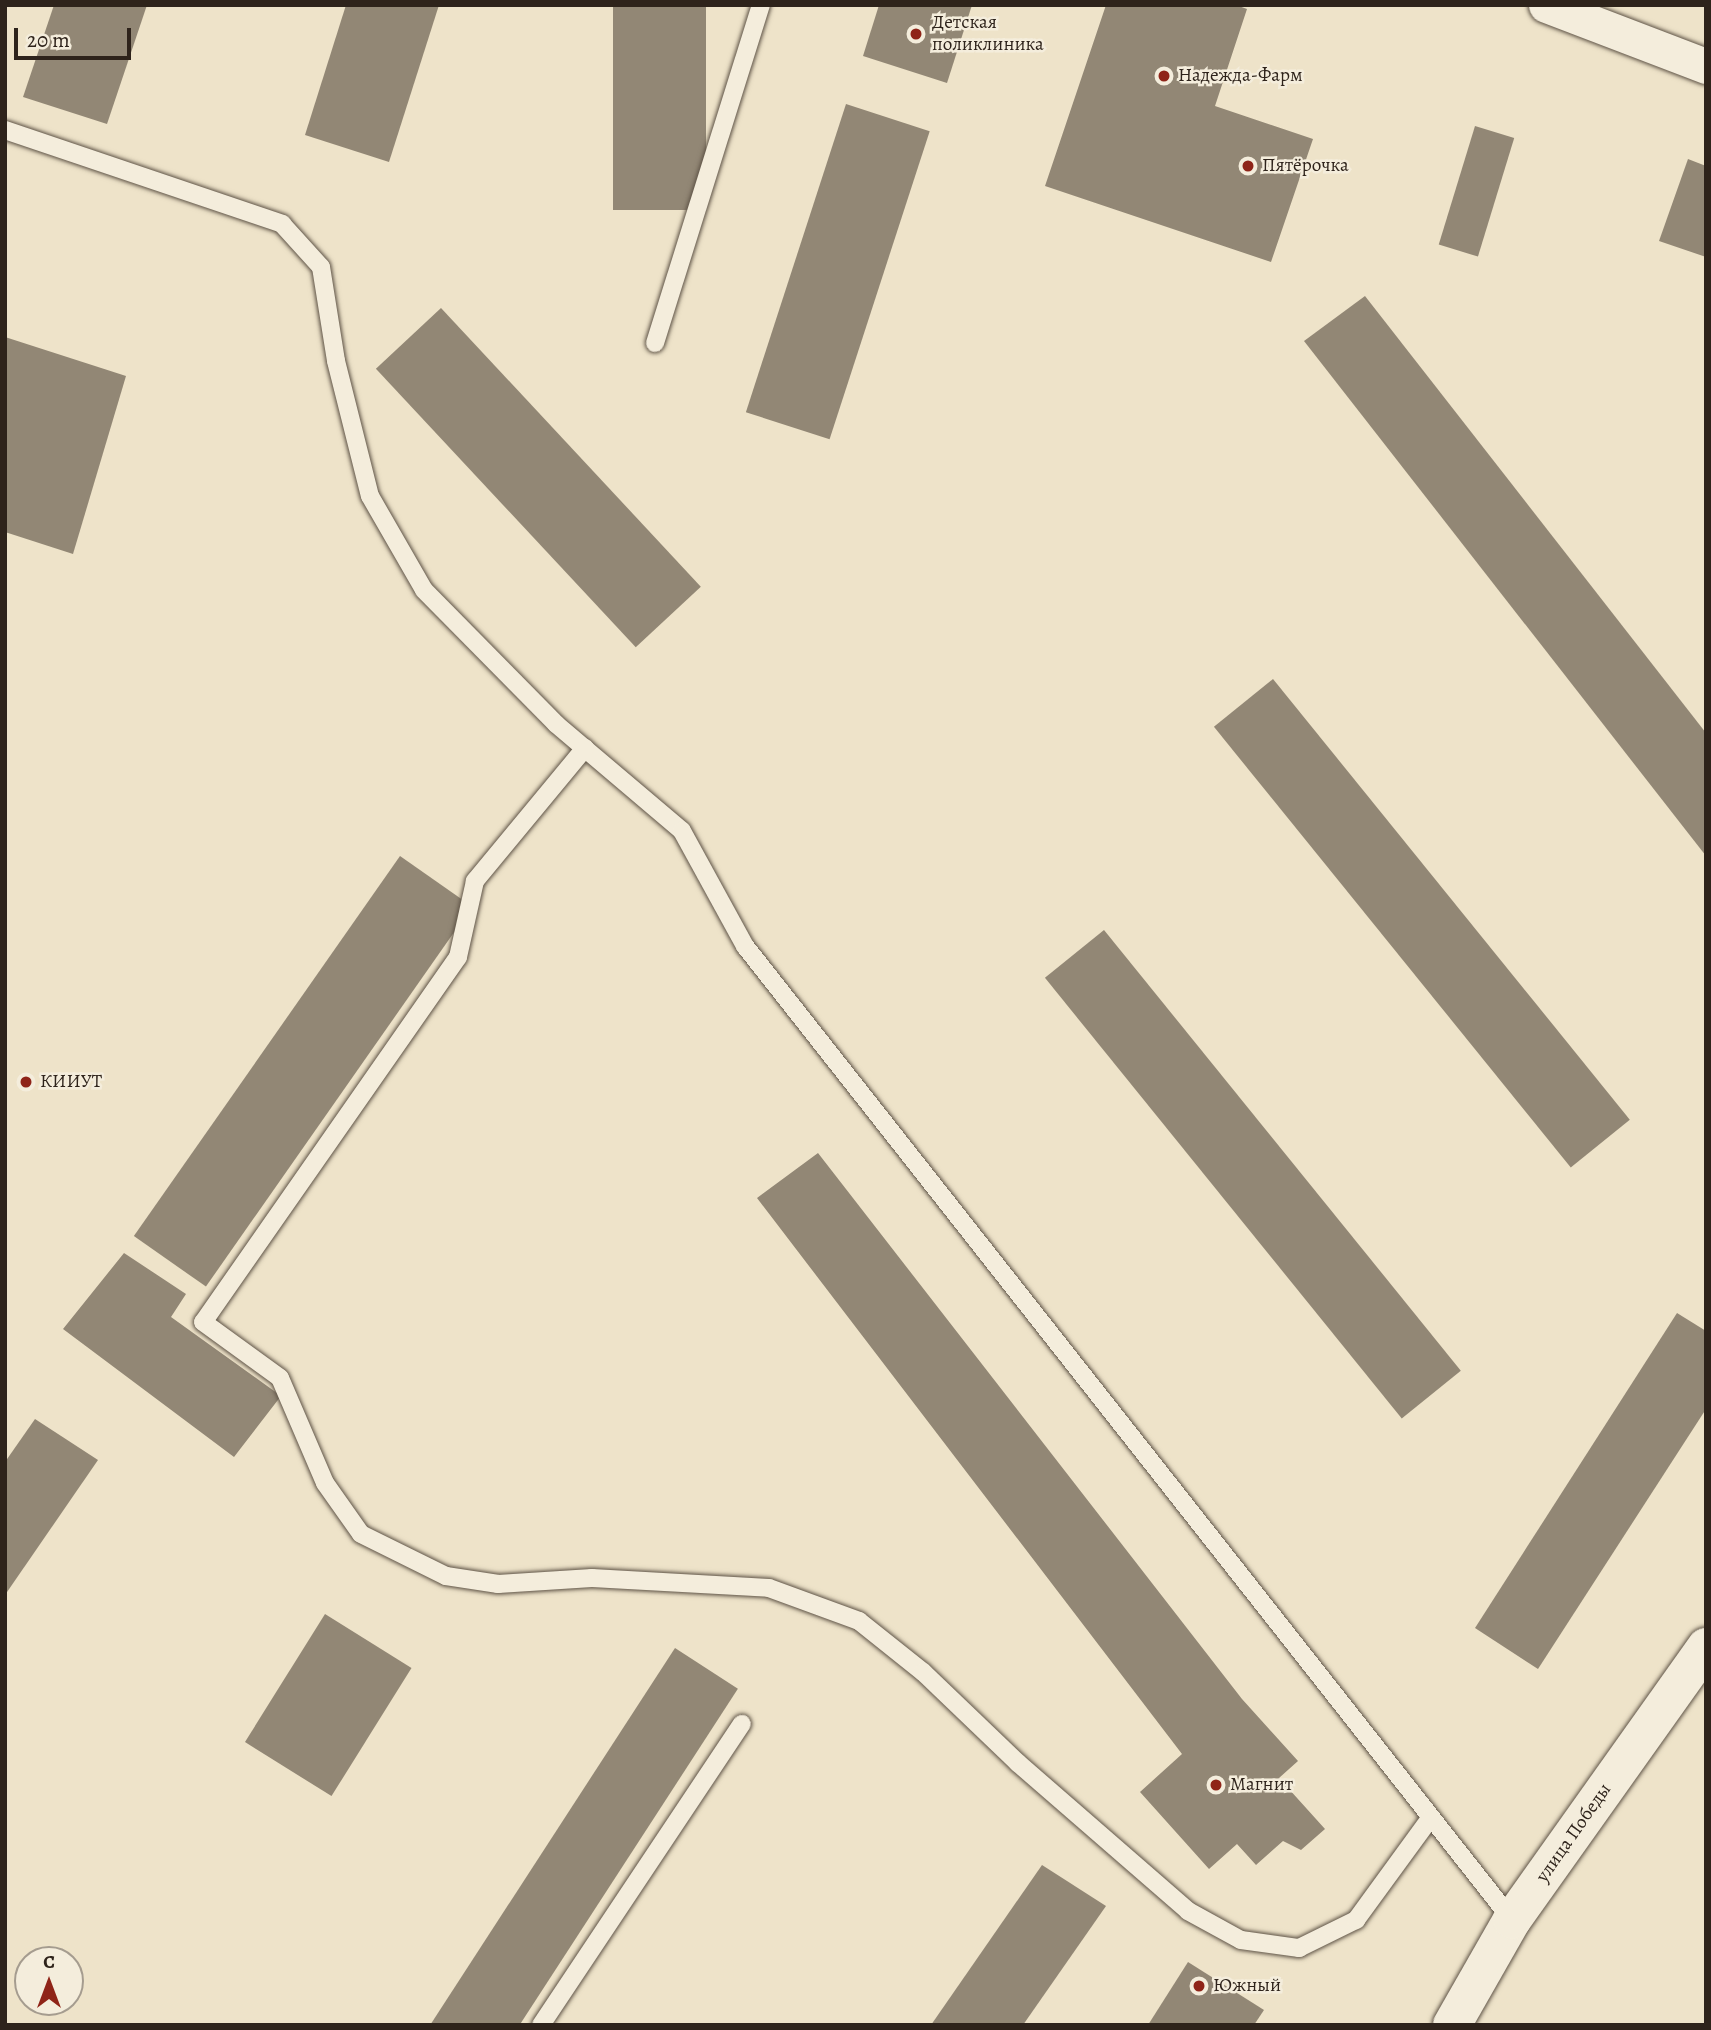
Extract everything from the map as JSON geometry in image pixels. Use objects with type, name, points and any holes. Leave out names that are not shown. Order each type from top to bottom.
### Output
[{"type":"street","points":[[1546,5],[1706,66]]},
{"type":"street","name":"улица Победы","points":[[1452,2025],[1512,1920],[1706,1647]]},
{"type":"lane","points":[[655,342],[761,5]]},
{"type":"lane","points":[[5,130],[282,224],[314,258],[321,267],[336,361],[370,496],[424,590],[556,724],[682,831],[745,946],[1512,1920]]},
{"type":"lane","points":[[585,748],[475,881],[458,957],[203,1322],[281,1378],[325,1483],[360,1534],[446,1576],[498,1584],[592,1578],[769,1588],[859,1621],[923,1672],[1018,1763],[1188,1911],[1241,1940],[1299,1948],[1356,1920],[1431,1817]]},
{"type":"lane","points":[[541,2025],[742,1724]]},
{"type":"building","points":[[54,5],[147,5],[107,124],[23,97]]},
{"type":"building","points":[[346,5],[439,5],[389,162],[305,135]]},
{"type":"building","points":[[613,5],[706,5],[706,210],[613,210]]},
{"type":"building","points":[[879,5],[972,5],[947,83],[863,56]]},
{"type":"building","points":[[1106,5],[1236,5],[1247,9],[1215,106],[1313,139],[1271,262],[1045,186]]},
{"type":"building","points":[[846,104],[930,131],[830,439],[746,412]]},
{"type":"building","points":[[1475,126],[1514,138],[1478,257],[1439,245]]},
{"type":"building","points":[[1688,159],[1706,166],[1706,257],[1659,241]]},
{"type":"building","points":[[1365,296],[1706,733],[1706,856],[1304,341]]},
{"type":"building","points":[[441,308],[701,587],[636,647],[376,369]]},
{"type":"building","points":[[5,337],[126,376],[73,554],[5,532]]},
{"type":"building","points":[[1273,679],[1630,1120],[1571,1167],[1214,727]]},
{"type":"building","points":[[400,856],[472,906],[206,1287],[134,1236]]},
{"type":"building","points":[[1104,930],[1461,1371],[1402,1418],[1045,978]]},
{"type":"building","points":[[818,1153],[1242,1699],[1298,1761],[1279,1778],[1325,1829],[1301,1850],[1283,1841],[1256,1865],[1237,1844],[1209,1869],[1140,1792],[1182,1754],[757,1198]]},
{"type":"building","points":[[124,1253],[186,1294],[171,1317],[281,1396],[234,1457],[63,1329]]},
{"type":"building","points":[[1677,1313],[1706,1331],[1706,1409],[1538,1669],[1475,1628]]},
{"type":"building","points":[[35,1419],[98,1460],[5,1595],[5,1462]]},
{"type":"building","points":[[325,1614],[412,1668],[331,1796],[245,1742]]},
{"type":"building","points":[[675,1648],[738,1689],[520,2025],[430,2025]]},
{"type":"building","points":[[1042,1865],[1106,1906],[1023,2025],[931,2025]]},
{"type":"building","name":"Южный","points":[[1188,1962],[1264,2010],[1254,2025],[1148,2025]]},
{"type":"place","name":"Детская поликлиника","points":[[916,34]]},
{"type":"place","name":"Надежда-Фарм","points":[[1164,76]]},
{"type":"place","name":"Пятёрочка","points":[[1248,166]]},
{"type":"place","name":"КИИУТ","points":[[26,1082]]},
{"type":"place","name":"Магнит","points":[[1216,1785]]},
{"type":"place","name":"Южный","points":[[1199,1986]]}]
